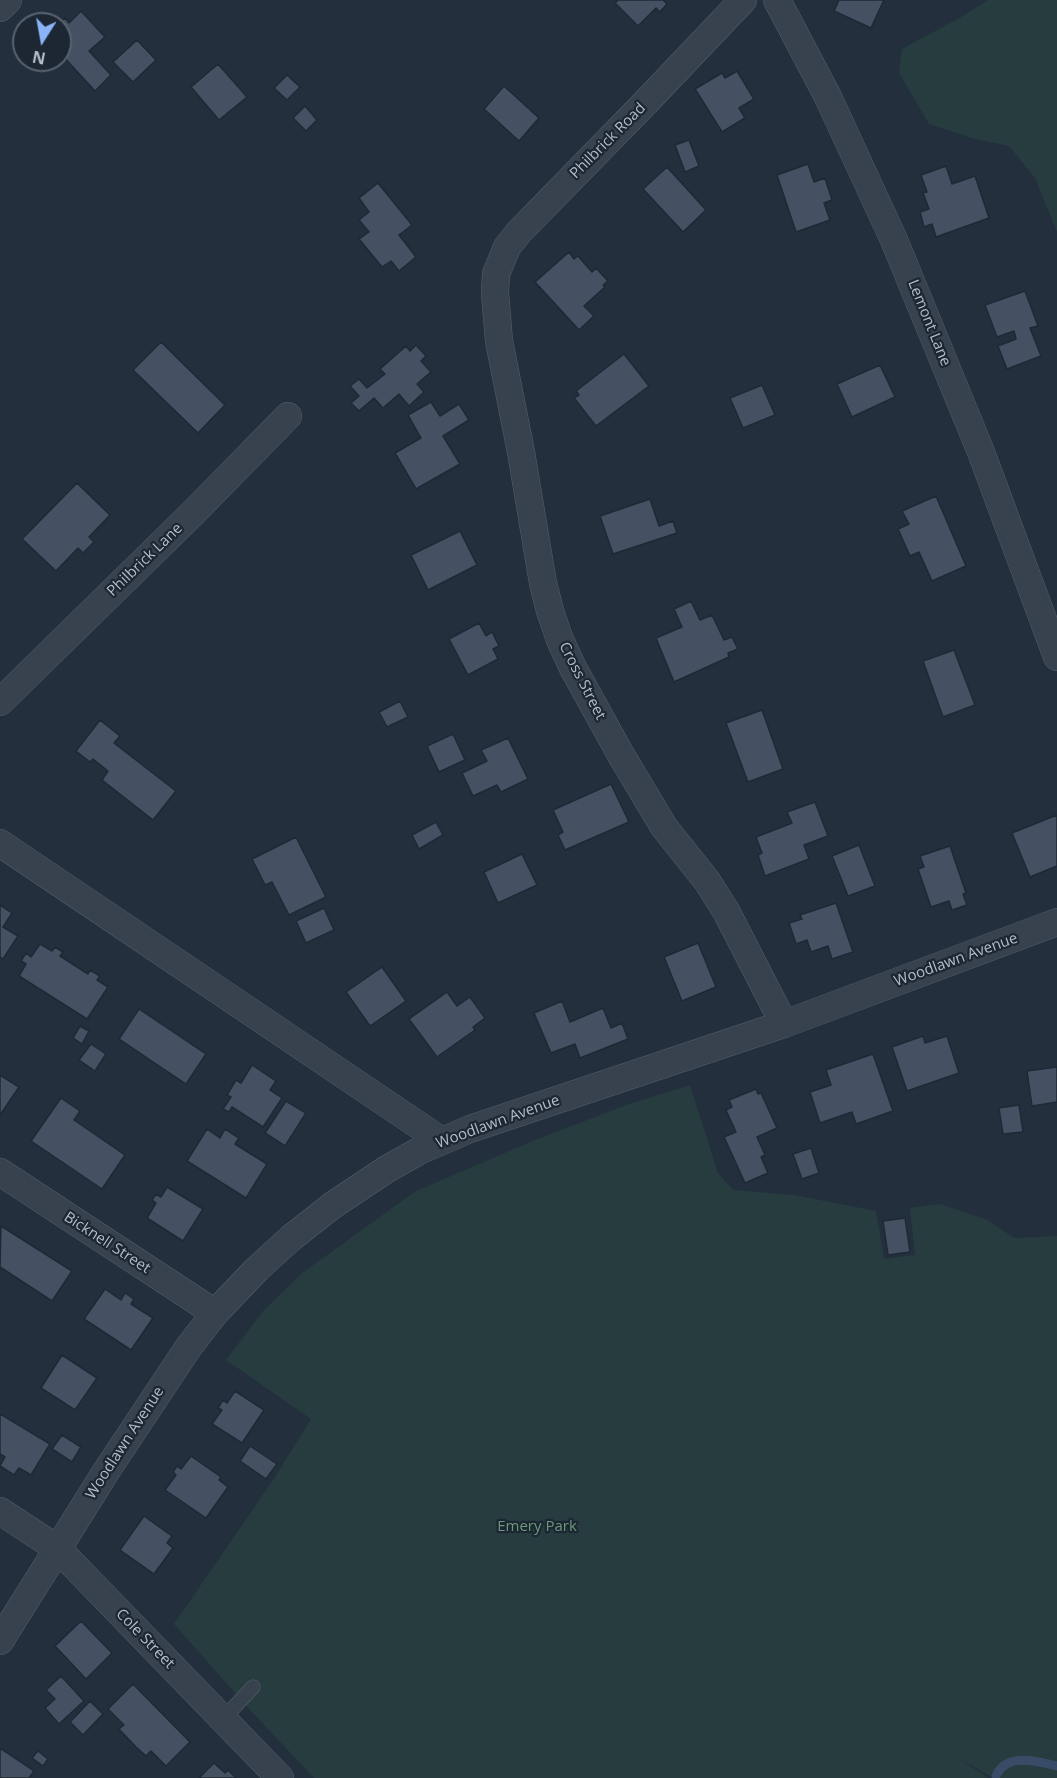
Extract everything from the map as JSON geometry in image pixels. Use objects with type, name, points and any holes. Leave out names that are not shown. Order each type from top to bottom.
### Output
[{"type":"street","points":[[0,8],[8,0]]},
{"type":"street","name":"Philbrick Road","points":[[495,293],[496,274],[501,260],[520,231],[743,0]]},
{"type":"street","name":"Lemont Lane","points":[[777,0],[828,97],[894,240],[981,452],[1057,657]]},
{"type":"street","name":"Cross Street","points":[[495,293],[499,341],[543,583],[560,640],[573,669],[664,827],[707,881],[726,911],[784,1024]]},
{"type":"street","name":"Philbrick Lane","points":[[0,702],[194,512],[288,416]]},
{"type":"street","points":[[0,843],[442,1141]]},
{"type":"street","name":"Woodlawn Avenue","points":[[0,1641],[107,1470],[188,1348],[215,1313],[257,1269],[291,1238],[333,1205],[387,1169],[470,1129],[784,1024],[1057,922]]},
{"type":"street","name":"Bicknell Street","points":[[0,1172],[215,1313]]},
{"type":"street","name":"Cole Street","points":[[0,1511],[58,1549],[280,1778]]},
{"type":"lane","points":[[222,1719],[253,1688]]},
{"type":"green space","points":[[988,0],[1057,0],[1057,232],[1035,178],[1009,146],[975,139],[929,124],[899,73],[902,49]]},
{"type":"green space","name":"Emery Park","points":[[690,1085],[718,1173],[733,1190],[794,1195],[876,1211],[884,1259],[915,1255],[910,1208],[940,1204],[988,1220],[1014,1238],[1057,1236],[1057,1778],[994,1778],[960,1759],[988,1778],[314,1778],[174,1624],[273,1480],[311,1419],[226,1360],[263,1311],[302,1273],[416,1191],[535,1140],[629,1104]]},
{"type":"building","points":[[618,0],[665,0],[667,4],[660,12],[656,8],[638,26],[615,3]]},
{"type":"building","points":[[839,0],[884,0],[871,28],[834,11]]},
{"type":"building","points":[[81,11],[105,37],[89,51],[111,75],[95,91],[72,66],[72,20]]},
{"type":"building","points":[[137,40],[156,60],[133,82],[113,62]]},
{"type":"building","points":[[218,64],[247,97],[219,120],[191,87]]},
{"type":"building","points":[[737,71],[754,99],[739,108],[745,118],[722,132],[695,89],[722,73],[725,78]]},
{"type":"building","points":[[287,75],[300,87],[287,100],[274,88]]},
{"type":"building","points":[[504,86],[539,118],[519,141],[484,109]]},
{"type":"building","points":[[305,106],[317,120],[306,131],[293,118]]},
{"type":"building","points":[[689,140],[699,166],[685,172],[675,145]]},
{"type":"building","points":[[808,164],[814,182],[825,178],[832,200],[824,203],[830,220],[796,232],[777,175]]},
{"type":"building","points":[[946,166],[952,184],[975,176],[989,218],[936,237],[932,224],[924,227],[920,212],[929,209],[923,193],[927,192],[921,175]]},
{"type":"building","points":[[667,167],[706,210],[683,232],[643,189]]},
{"type":"building","points":[[378,183],[412,225],[399,235],[416,257],[399,271],[391,261],[382,267],[359,239],[369,232],[359,220],[369,212],[359,198]]},
{"type":"building","points":[[569,252],[574,259],[578,256],[592,272],[596,268],[608,281],[603,285],[605,287],[584,306],[594,316],[579,330],[535,282]]},
{"type":"building","points":[[1025,291],[1038,326],[1030,328],[1041,356],[1007,369],[998,346],[1016,339],[1014,331],[997,337],[985,305]]},
{"type":"building","points":[[161,342],[225,405],[198,433],[133,370]]},
{"type":"building","points":[[416,345],[426,356],[421,361],[431,372],[417,384],[424,392],[409,406],[399,394],[383,408],[374,398],[359,411],[351,403],[359,396],[350,386],[359,379],[367,388],[385,374],[380,369],[406,346],[410,351]]},
{"type":"building","points":[[624,354],[649,386],[596,426],[574,398],[579,395],[576,391]]},
{"type":"building","points":[[880,365],[895,397],[852,417],[837,384]]},
{"type":"building","points":[[762,385],[775,415],[743,428],[730,398]]},
{"type":"building","points":[[431,402],[440,416],[459,404],[469,420],[443,436],[460,464],[416,489],[395,453],[421,438],[408,415]]},
{"type":"building","points":[[77,483],[110,515],[89,537],[94,542],[83,553],[78,548],[56,571],[22,539]]},
{"type":"building","points":[[936,496],[966,566],[932,581],[919,552],[910,556],[898,529],[909,524],[902,511]]},
{"type":"building","points":[[650,499],[659,526],[673,521],[677,533],[613,554],[600,516]]},
{"type":"building","points":[[460,531],[477,565],[428,590],[411,555]]},
{"type":"building","points":[[691,601],[700,620],[712,615],[724,640],[732,637],[738,649],[728,653],[729,657],[674,682],[656,638],[682,627],[674,609]]},
{"type":"building","points":[[479,623],[486,636],[492,632],[499,646],[493,649],[498,659],[468,675],[449,639]]},
{"type":"building","points":[[954,650],[975,705],[943,717],[923,661]]},
{"type":"building","points":[[400,701],[408,717],[387,727],[379,712]]},
{"type":"building","points":[[762,710],[783,769],[748,782],[726,723]]},
{"type":"building","points":[[100,720],[120,736],[114,743],[176,791],[153,820],[102,780],[108,771],[93,759],[90,762],[76,751]]},
{"type":"building","points":[[453,734],[465,760],[439,772],[427,746]]},
{"type":"building","points":[[508,738],[528,779],[501,792],[497,785],[473,796],[462,773],[487,761],[481,750]]},
{"type":"building","points":[[611,784],[629,822],[565,850],[558,835],[563,832],[553,810]]},
{"type":"building","points":[[815,802],[828,836],[804,845],[809,859],[765,876],[758,855],[762,853],[756,837],[792,823],[787,812]]},
{"type":"building","points":[[1057,815],[1057,866],[1030,877],[1012,833]]},
{"type":"building","points":[[436,822],[443,835],[419,849],[412,835]]},
{"type":"building","points":[[296,837],[326,897],[289,915],[272,882],[265,885],[252,859]]},
{"type":"building","points":[[859,845],[875,886],[848,896],[832,856]]},
{"type":"building","points":[[950,846],[966,893],[963,894],[967,905],[952,910],[949,901],[931,907],[918,869],[924,867],[920,856]]},
{"type":"building","points":[[522,854],[537,885],[498,903],[484,872]]},
{"type":"building","points":[[836,903],[853,952],[832,959],[828,946],[811,952],[807,940],[796,944],[789,923],[802,919],[800,915]]},
{"type":"building","points":[[0,905],[12,913],[3,927],[18,936],[3,959],[0,957]]},
{"type":"building","points":[[324,908],[334,930],[306,943],[296,921]]},
{"type":"building","points":[[698,943],[716,987],[682,1001],[664,957]]},
{"type":"building","points":[[40,944],[52,951],[55,947],[63,952],[60,956],[88,974],[90,970],[100,976],[97,980],[108,987],[87,1019],[19,976],[26,964],[21,961],[26,953],[31,957]]},
{"type":"building","points":[[382,967],[406,1001],[370,1026],[346,992]]},
{"type":"building","points":[[447,992],[457,1006],[470,997],[485,1018],[473,1027],[475,1030],[437,1057],[409,1019]]},
{"type":"building","points":[[562,1001],[570,1022],[603,1008],[611,1028],[622,1023],[628,1039],[580,1058],[575,1044],[551,1053],[534,1013]]},
{"type":"building","points":[[139,1009],[206,1054],[186,1084],[119,1039]]},
{"type":"building","points":[[80,1026],[89,1031],[82,1044],[73,1038]]},
{"type":"building","points":[[923,1036],[925,1043],[947,1036],[959,1073],[907,1091],[892,1047]]},
{"type":"building","points":[[91,1044],[106,1054],[95,1071],[79,1060]]},
{"type":"building","points":[[873,1054],[893,1111],[856,1124],[852,1112],[820,1123],[810,1092],[831,1085],[826,1070]]},
{"type":"building","points":[[252,1065],[276,1081],[270,1090],[282,1098],[263,1127],[232,1107],[229,1112],[223,1109],[231,1097],[227,1095],[236,1080],[241,1083]]},
{"type":"building","points":[[1057,1067],[1057,1102],[1032,1106],[1027,1071]]},
{"type":"building","points":[[0,1075],[19,1087],[0,1115]]},
{"type":"building","points":[[756,1089],[758,1094],[761,1093],[777,1128],[757,1137],[765,1155],[761,1157],[768,1173],[745,1183],[724,1137],[736,1132],[726,1110],[732,1107],[729,1100]]},
{"type":"building","points":[[61,1098],[80,1111],[74,1120],[125,1155],[102,1189],[31,1141]]},
{"type":"building","points":[[286,1101],[306,1113],[285,1146],[265,1133]]},
{"type":"building","points":[[1019,1105],[1023,1132],[1003,1134],[999,1108]]},
{"type":"building","points":[[207,1129],[220,1138],[225,1129],[239,1138],[235,1144],[267,1164],[246,1198],[187,1161]]},
{"type":"building","points":[[811,1148],[819,1173],[802,1179],[793,1154]]},
{"type":"building","points":[[167,1187],[203,1209],[183,1241],[147,1218],[156,1203],[152,1200],[156,1194],[161,1197]]},
{"type":"building","points":[[905,1218],[910,1252],[888,1255],[883,1221]]},
{"type":"building","points":[[1,1226],[72,1271],[52,1301],[0,1267]]},
{"type":"building","points":[[105,1289],[121,1300],[125,1293],[134,1299],[131,1304],[153,1318],[131,1350],[84,1319]]},
{"type":"building","points":[[62,1355],[97,1378],[75,1410],[41,1388]]},
{"type":"building","points":[[235,1391],[264,1410],[242,1443],[212,1424],[222,1410],[218,1408],[223,1400],[227,1403]]},
{"type":"building","points":[[0,1414],[50,1444],[31,1475],[19,1468],[14,1475],[0,1466],[5,1457],[0,1454]]},
{"type":"building","points":[[62,1435],[81,1447],[72,1462],[52,1449]]},
{"type":"building","points":[[250,1446],[277,1464],[266,1479],[240,1461]]},
{"type":"building","points":[[191,1456],[221,1477],[219,1480],[228,1487],[206,1518],[165,1490],[176,1475],[173,1472],[177,1466],[181,1469]]},
{"type":"building","points":[[144,1516],[172,1536],[167,1543],[173,1548],[154,1574],[120,1550]]},
{"type":"building","points":[[81,1621],[112,1653],[86,1679],[55,1646]]},
{"type":"building","points":[[61,1676],[84,1701],[59,1724],[45,1708],[55,1699],[46,1690]]},
{"type":"building","points":[[133,1684],[190,1742],[166,1766],[151,1751],[146,1756],[136,1747],[119,1729],[124,1725],[108,1709]]},
{"type":"building","points":[[90,1701],[103,1714],[83,1735],[70,1722]]},
{"type":"building","points":[[0,1748],[34,1771],[29,1778],[0,1778]]},
{"type":"building","points":[[38,1751],[48,1759],[43,1766],[32,1758]]},
{"type":"building","points":[[214,1763],[225,1773],[228,1770],[236,1778],[199,1778]]},
{"type":"waterway","points":[[996,1776],[1001,1768],[1014,1761],[1032,1761],[1057,1766]]}]
